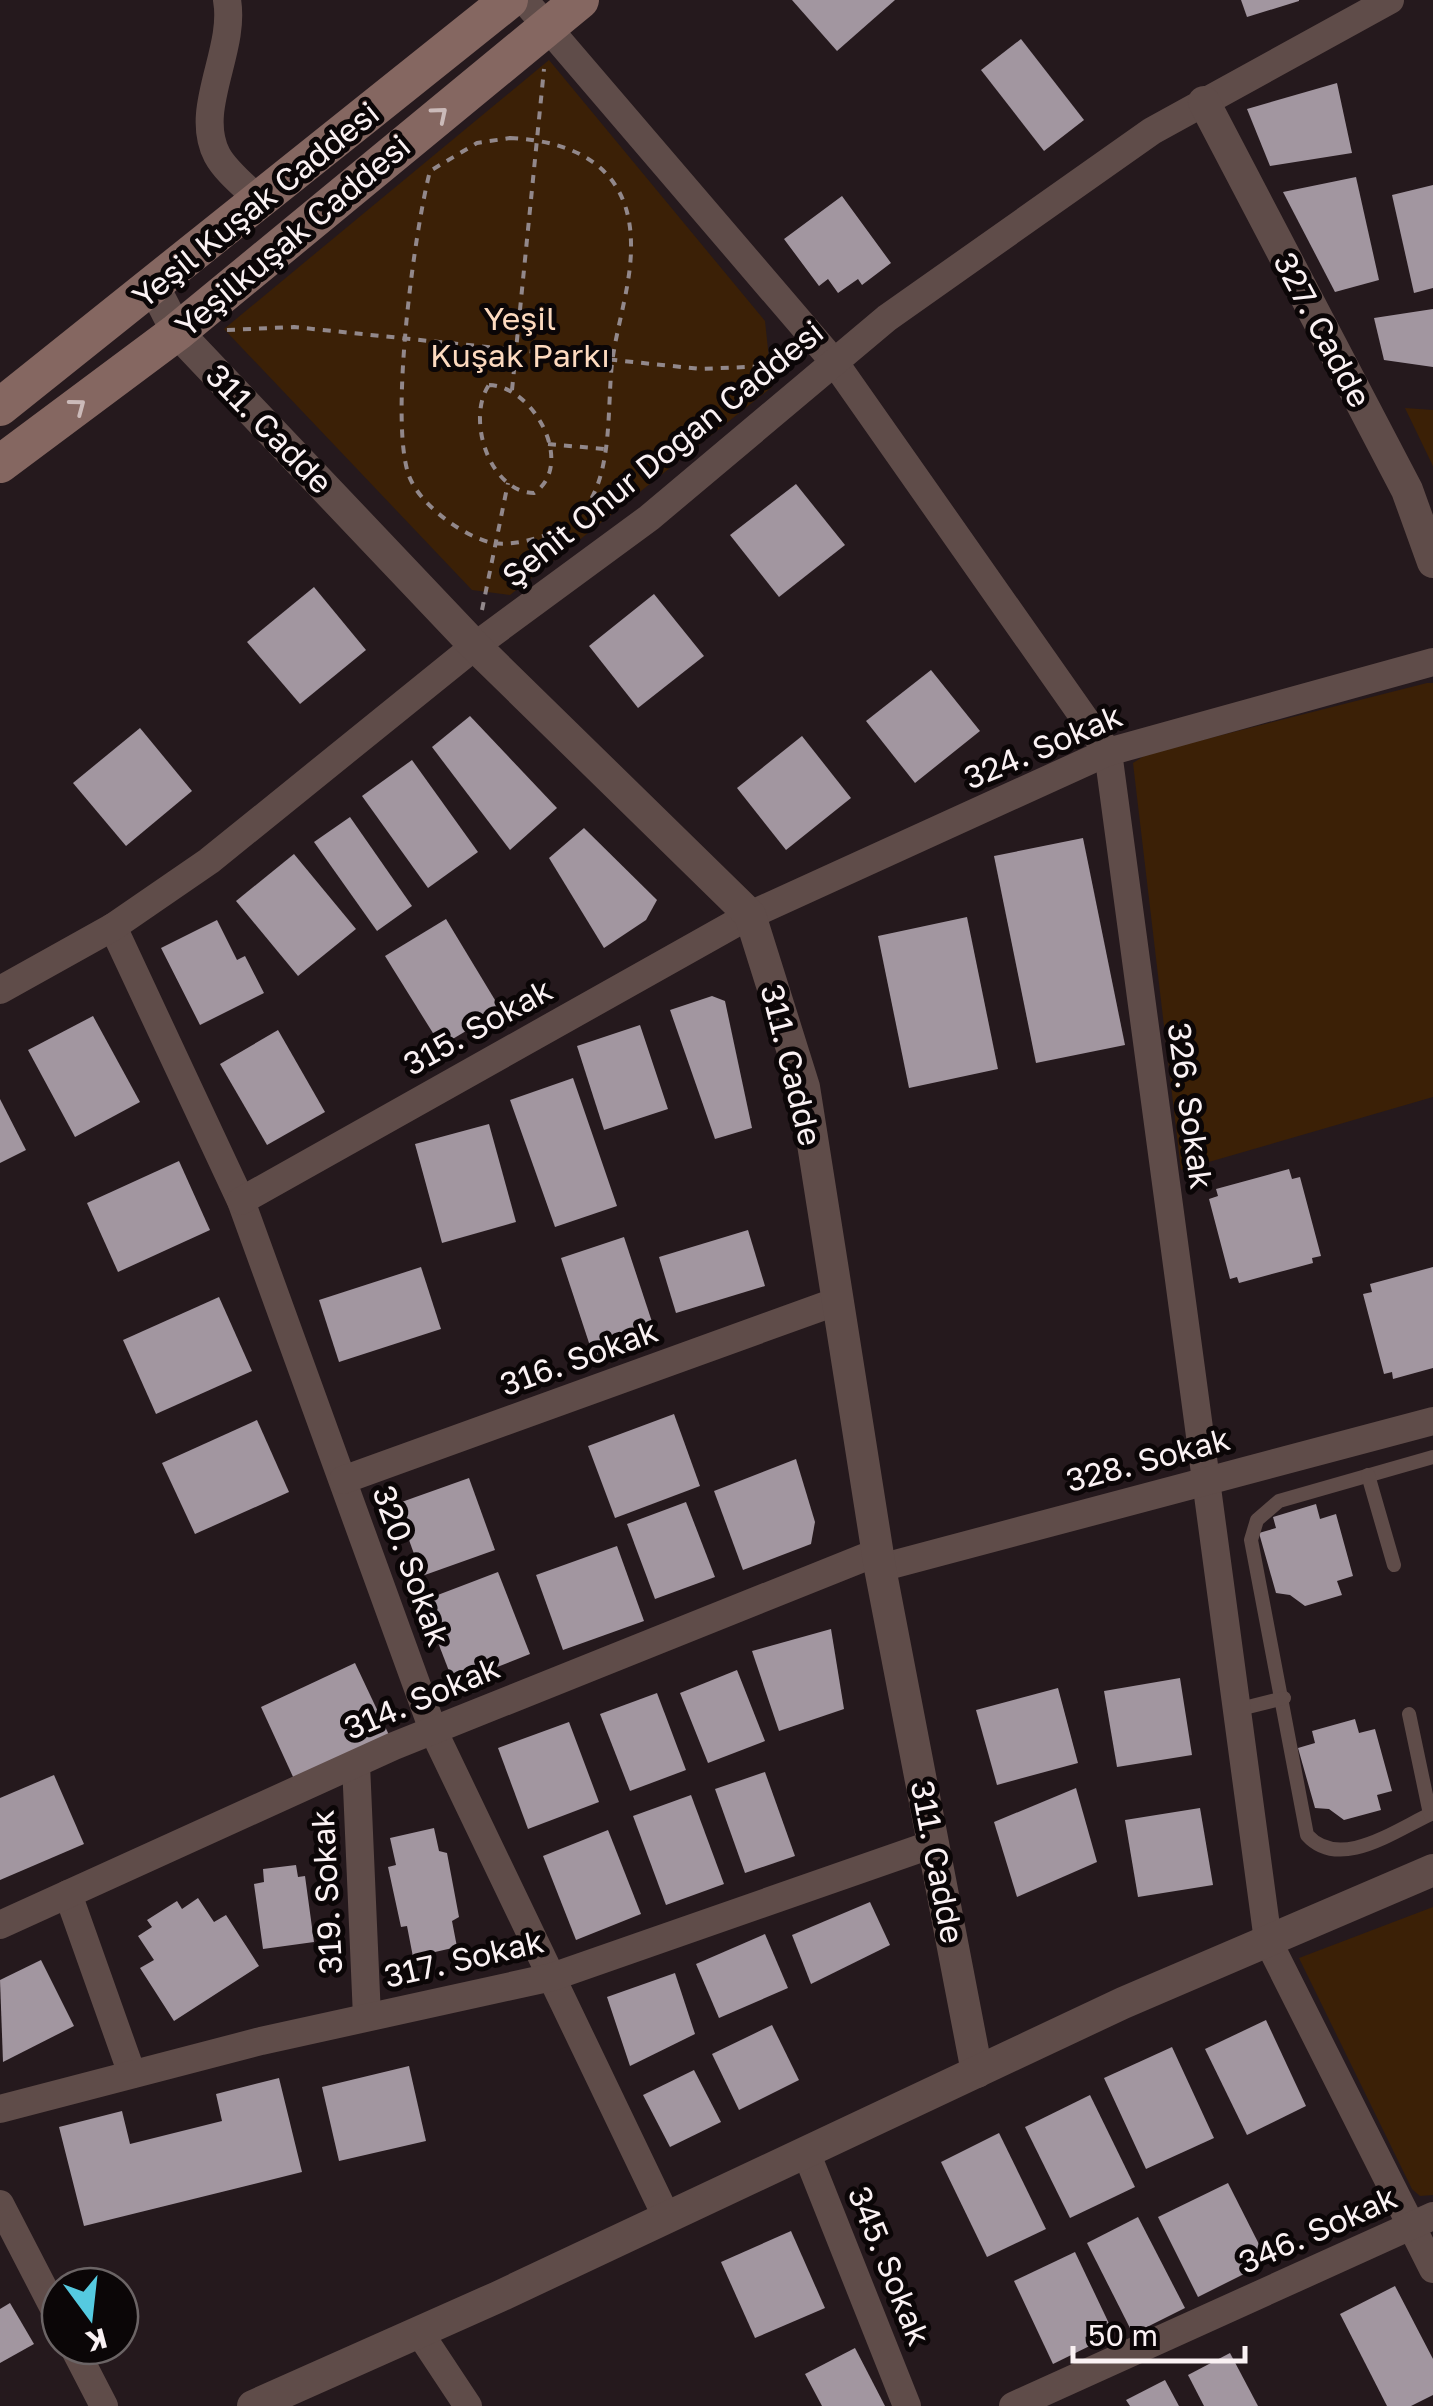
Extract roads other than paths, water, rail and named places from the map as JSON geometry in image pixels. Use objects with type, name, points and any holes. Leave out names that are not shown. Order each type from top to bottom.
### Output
[{"type":"main road","name":"Yeşil Kuşak Caddesi","points":[[0,406],[261,202],[508,0]]},
{"type":"main road","name":"Yeşilkuşak Caddesi","points":[[0,464],[177,332],[536,12],[580,0]]},
{"type":"street","points":[[227,0],[232,26],[208,130],[218,158],[261,202]]},
{"type":"street","name":"Şehit Onur Doğan Caddesi","points":[[0,990],[113,927],[209,861],[476,646],[649,518],[887,318],[1152,131],[1390,0]]},
{"type":"street","name":"326. Sokak","points":[[536,12],[835,363],[1108,752],[1268,1941],[1422,2221],[1433,2270]]},
{"type":"street","name":"327. Cadde","points":[[1204,102],[1407,490],[1433,562]]},
{"type":"street","name":"311. Cadde","points":[[154,287],[177,332],[476,646],[750,915],[804,1087],[879,1560],[977,2072]]},
{"type":"street","name":"324. Sokak","points":[[750,915],[1108,752],[1433,662]]},
{"type":"street","name":"315. Sokak","points":[[241,1201],[750,915]]},
{"type":"street","name":"320. Sokak","points":[[113,927],[241,1201],[433,1730],[667,2218]]},
{"type":"street","name":"316. Sokak","points":[[343,1480],[838,1301]]},
{"type":"street","name":"328. Sokak","points":[[879,1560],[1433,1421]]},
{"type":"street","name":"314. Sokak","points":[[0,1925],[433,1730],[879,1560]]},
{"type":"street","name":"319. Sokak","points":[[356,1764],[368,2018]]},
{"type":"street","name":"317. Sokak","points":[[0,2109],[132,2074],[552,1977],[933,1844]]},
{"type":"street","points":[[253,2406],[977,2072],[1433,1870]]},
{"type":"street","points":[[68,1894],[132,2074]]},
{"type":"street","name":"345. Sokak","points":[[806,2152],[906,2406]]},
{"type":"street","points":[[0,2204],[40,2281]]},
{"type":"street","name":"346. Sokak","points":[[1013,2406],[1422,2221]]},
{"type":"street","points":[[419,2332],[468,2406]]},
{"type":"street","points":[[83,2366],[104,2406]]},
{"type":"lane","points":[[1409,1714],[1431,1813],[1352,1850],[1332,1851],[1314,1842],[1302,1826],[1284,1698],[1252,1550],[1253,1530],[1263,1512],[1279,1501],[1433,1457]]},
{"type":"lane","points":[[1368,1476],[1394,1565]]},
{"type":"lane","points":[[1236,1710],[1284,1698]]},
{"type":"park label","name":"Yeşil Kuşak Parkı","points":[[520,338]]}]
